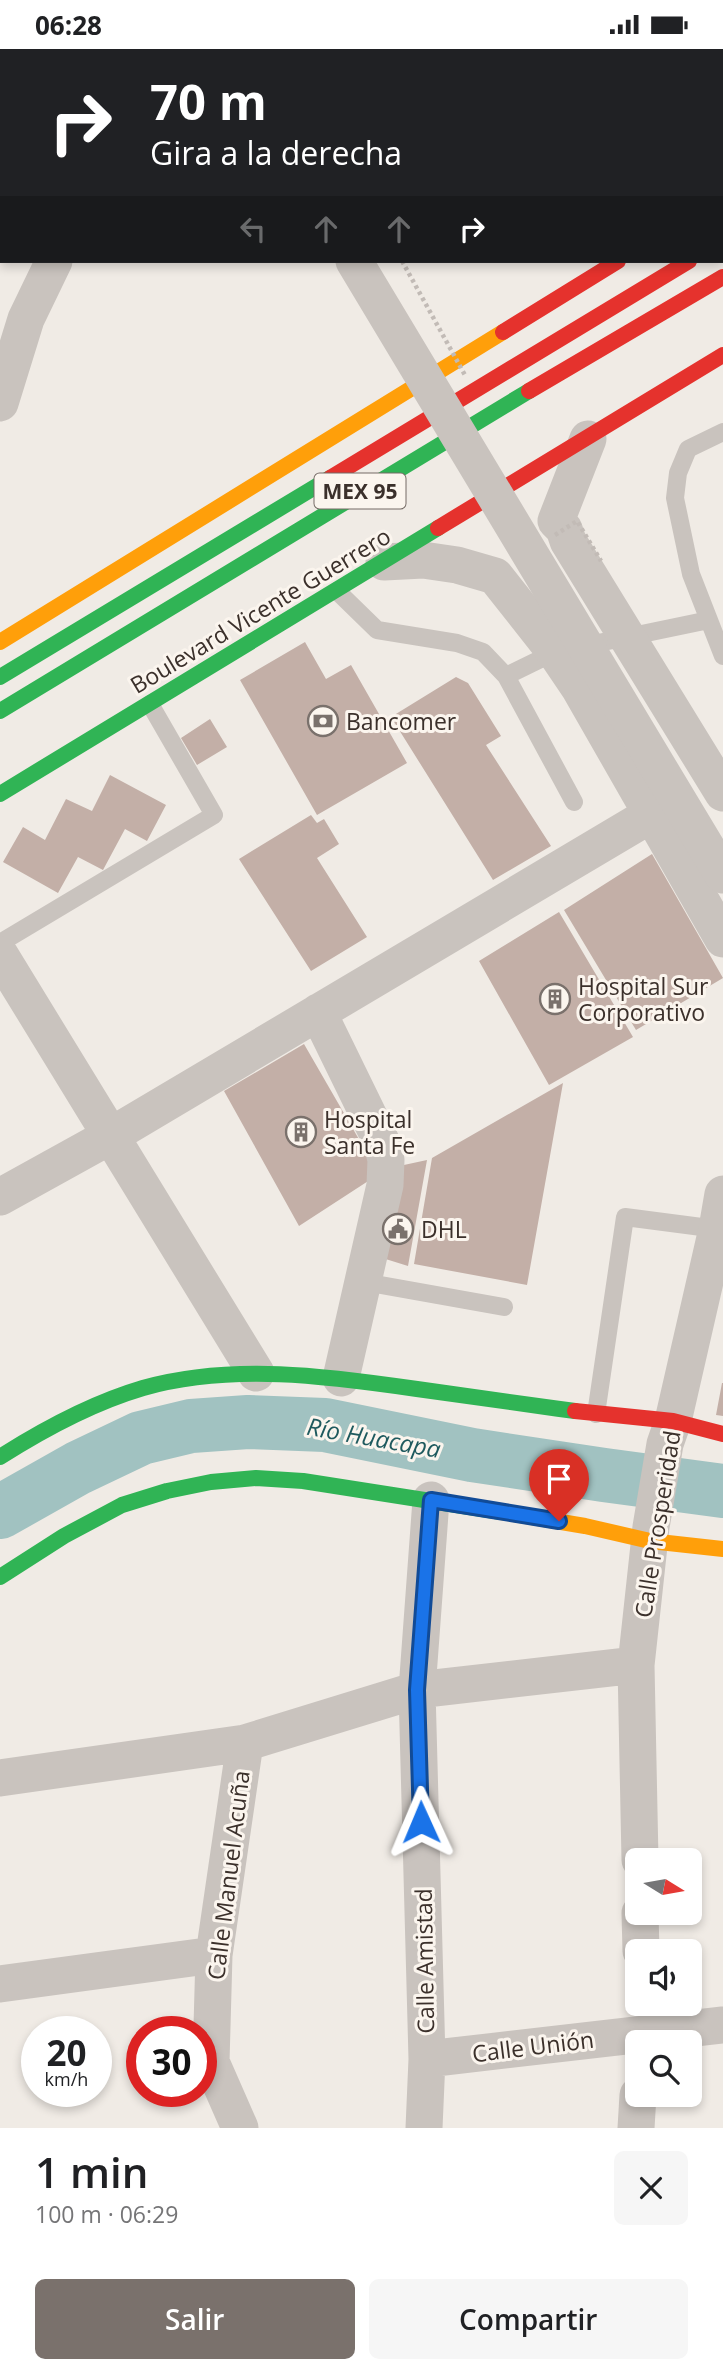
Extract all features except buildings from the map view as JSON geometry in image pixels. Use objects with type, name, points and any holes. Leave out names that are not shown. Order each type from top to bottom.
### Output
[{"type":"main road","points":[[0,642],[615,263]]},
{"type":"main road","name":"MEX 95","points":[[0,677],[686,263]]},
{"type":"main road","name":"MEX 95","points":[[0,711],[414,459],[723,277]]},
{"type":"main road","name":"Boulevard Vicente Guerrero","points":[[0,795],[723,355]]},
{"type":"main road","points":[[0,1457],[36,1434],[89,1408],[143,1388],[198,1377],[256,1373],[341,1378],[596,1414],[669,1432],[723,1434]]},
{"type":"main road","points":[[0,1577],[64,1536],[122,1505],[167,1491],[211,1482],[256,1478],[303,1481],[431,1500],[585,1526],[651,1534],[723,1549]]},
{"type":"street","points":[[0,403],[26,319],[53,263]]},
{"type":"street","points":[[355,263],[723,875]]},
{"type":"street","points":[[381,263],[723,834]]},
{"type":"street","points":[[552,524],[588,439]]},
{"type":"street","points":[[495,576],[499,556],[508,541],[536,519],[564,529],[568,541],[626,636],[718,773]]},
{"type":"street","points":[[384,562],[424,560],[457,565],[495,576],[555,652],[580,689],[723,939]]},
{"type":"street","points":[[0,1197],[112,1135],[652,814]]},
{"type":"street","points":[[0,955],[256,1373]]},
{"type":"street","points":[[318,1012],[382,1143],[386,1160],[385,1185],[341,1378]]},
{"type":"street","name":"Calle Prosperidad","points":[[640,1848],[636,1665],[651,1534],[669,1432],[717,1230],[723,1194]]},
{"type":"street","name":"Calle Amistad","points":[[424,2128],[427,2059],[417,1690],[431,1500]]},
{"type":"street","points":[[0,1778],[245,1743],[417,1690],[636,1665]]},
{"type":"street","name":"Calle Manuel Acuña","points":[[240,2128],[211,2062],[214,1955],[245,1743]]},
{"type":"street","points":[[0,1984],[214,1955]]},
{"type":"street","name":"Calle Unión","points":[[427,2059],[642,2026],[723,2025]]},
{"type":"street","points":[[636,2128],[637,2107]]},
{"type":"lane","points":[[683,381],[723,372]]},
{"type":"lane","points":[[723,432],[688,449],[678,473],[675,498],[691,574],[723,656]]},
{"type":"lane","points":[[337,591],[377,630],[457,643],[483,652],[506,676],[574,802]]},
{"type":"lane","points":[[506,676],[555,652],[709,620]]},
{"type":"lane","points":[[0,943],[214,815],[150,704]]},
{"type":"lane","points":[[596,1414],[625,1217],[717,1230]]},
{"type":"lane","points":[[364,1282],[504,1307]]},
{"type":"path","points":[[552,524],[554,536],[577,521],[601,561]]},
{"type":"waterway","name":"Río Huacapa","points":[[0,1512],[78,1468],[141,1438],[191,1426],[248,1422],[325,1425],[472,1455],[723,1491]]},
{"type":"traffic: fast","points":[[0,711],[529,391]]},
{"type":"traffic: fast","points":[[0,677],[330,478]]},
{"type":"traffic: fast","points":[[0,794],[438,528]]},
{"type":"traffic: fast","points":[[0,1457],[51,1427],[105,1401],[143,1388],[211,1376],[314,1376],[575,1411]]},
{"type":"traffic: fast","points":[[0,1577],[64,1536],[122,1505],[167,1491],[211,1482],[256,1478],[303,1481],[501,1512]]},
{"type":"traffic: slow","points":[[0,642],[503,332]]},
{"type":"traffic: slow","points":[[501,1512],[585,1526],[650,1541],[723,1549]]},
{"type":"traffic: jam","points":[[503,332],[615,263]]},
{"type":"traffic: jam","points":[[330,478],[686,263]]},
{"type":"traffic: jam","points":[[529,391],[723,277]]},
{"type":"traffic: jam","points":[[438,528],[723,355]]},
{"type":"traffic: jam","points":[[575,1411],[673,1421],[723,1434]]},
{"type":"place","name":"Bancomer","points":[[323,721]]},
{"type":"place","name":"Hospital Sur Corporativo","points":[[555,999]]},
{"type":"place","name":"Hospital Santa Fe","points":[[301,1132]]},
{"type":"place","name":"DHL","points":[[398,1229]]},
{"type":"route","points":[[421,1822],[417,1690],[431,1500],[559,1521]]}]
